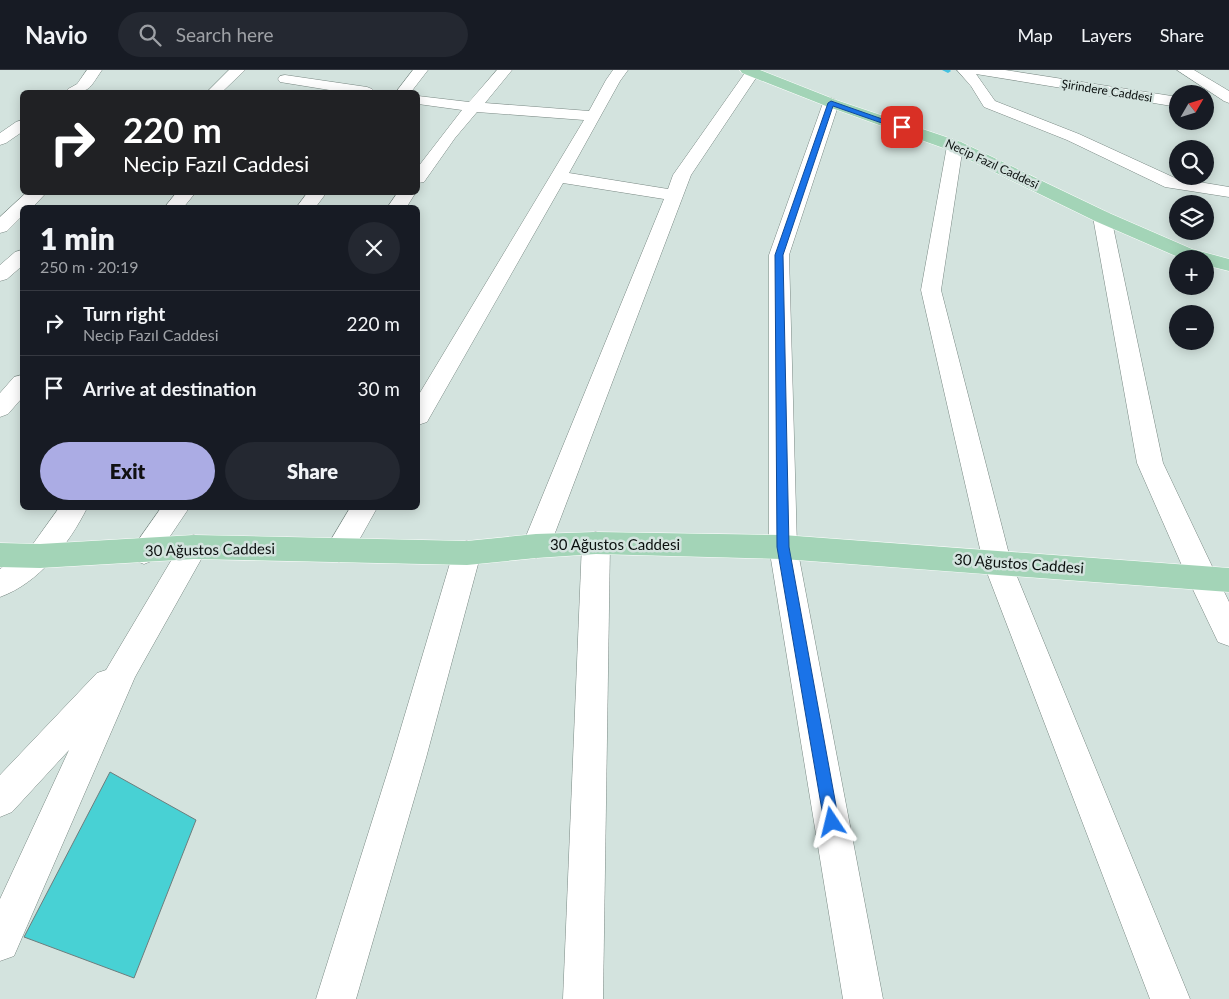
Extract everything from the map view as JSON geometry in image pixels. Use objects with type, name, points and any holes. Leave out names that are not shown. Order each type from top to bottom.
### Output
[{"type":"main road","name":"Necip Fazıl Caddesi","points":[[750,71],[831,103],[955,146],[1102,217],[1178,250]]},
{"type":"main road","name":"Necip Fazıl Caddesi","points":[[1214,261],[1229,265]]},
{"type":"main road","name":"30 Ağustos Caddesi","points":[[0,555],[40,556],[144,552],[194,547],[467,553],[536,546],[596,543],[783,547],[1229,580]]},
{"type":"street","points":[[77,90],[82,87],[95,70]]},
{"type":"street","points":[[216,90],[238,70]]},
{"type":"street","points":[[405,90],[421,70]]},
{"type":"street","points":[[420,175],[449,135],[505,70]]},
{"type":"street","points":[[420,413],[594,116],[613,80],[621,70]]},
{"type":"street","points":[[964,70],[977,84],[989,104],[1073,137],[1171,183],[1229,192]]},
{"type":"street","name":"Şirindere Caddesi","points":[[978,70],[1169,101]]},
{"type":"street","points":[[1073,70],[1094,89]]},
{"type":"street","points":[[1184,70],[1229,98]]},
{"type":"street","points":[[536,546],[682,175],[750,71]]},
{"type":"street","points":[[276,90],[290,75],[358,90]]},
{"type":"street","points":[[420,100],[474,107],[594,116]]},
{"type":"street","points":[[831,103],[779,255],[783,547],[863,999]]},
{"type":"street","points":[[1214,107],[1229,110]]},
{"type":"street","points":[[0,140],[20,126]]},
{"type":"street","points":[[955,146],[932,290],[997,562],[1170,999]]},
{"type":"street","points":[[558,177],[675,195]]},
{"type":"street","points":[[24,205],[35,195]]},
{"type":"street","points":[[176,205],[185,195]]},
{"type":"street","points":[[307,205],[316,195]]},
{"type":"street","points":[[0,227],[20,209]]},
{"type":"street","points":[[1102,217],[1150,463],[1201,577],[1229,632]]},
{"type":"street","points":[[0,274],[20,258]]},
{"type":"street","points":[[0,408],[20,384]]},
{"type":"street","points":[[0,585],[40,556],[73,510]]},
{"type":"street","points":[[144,552],[175,510]]},
{"type":"street","points":[[339,550],[363,510]]},
{"type":"street","points":[[583,999],[596,543]]},
{"type":"street","points":[[0,942],[123,668],[194,547]]},
{"type":"street","points":[[336,999],[409,758],[467,553]]},
{"type":"street","points":[[0,800],[123,668]]},
{"type":"building","points":[[110,772],[196,820],[134,978],[24,937]]},
{"type":"route","points":[[832,822],[783,547],[779,255],[831,103],[902,127]]}]
